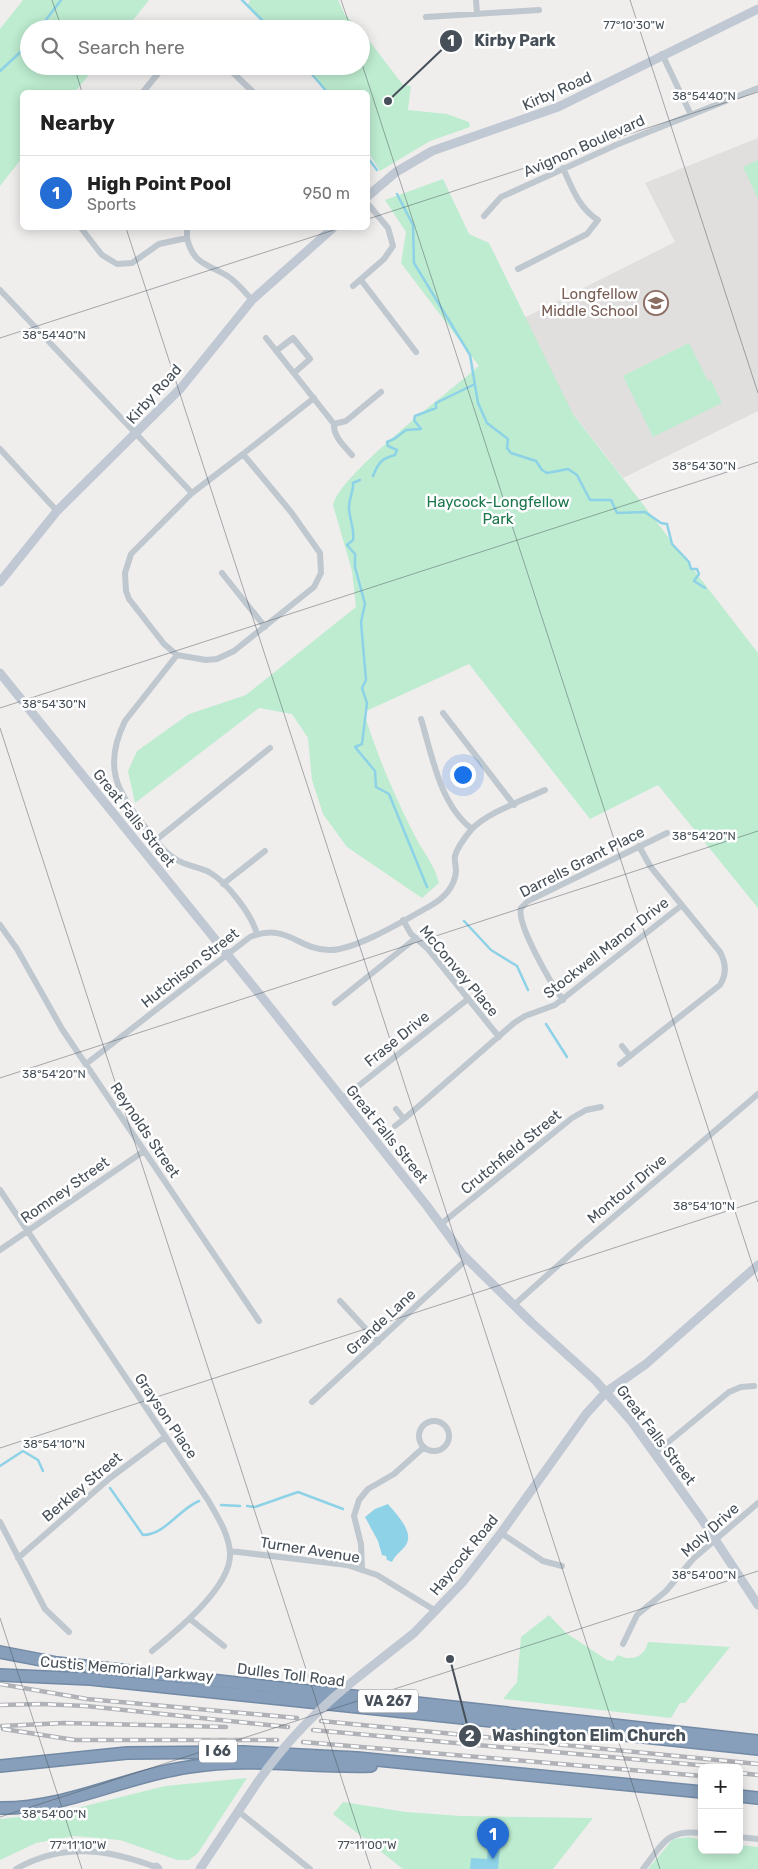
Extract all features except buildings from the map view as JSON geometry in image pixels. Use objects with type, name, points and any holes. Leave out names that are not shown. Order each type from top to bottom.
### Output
[{"type":"highway","name":"Dulles Toll Road","points":[[0,1652],[57,1663],[758,1740]]},
{"type":"highway","name":"Custis Memorial Parkway","points":[[0,1675],[90,1679],[758,1750]]},
{"type":"highway","name":"I 66","points":[[0,1766],[104,1754],[188,1751],[297,1755],[698,1792]]},
{"type":"highway","points":[[0,1808],[51,1804],[148,1775],[216,1763],[262,1761],[355,1767],[411,1765]]},
{"type":"highway","points":[[743,1796],[758,1798]]},
{"type":"main road","name":"Kirby Road","points":[[370,194],[396,172],[432,151],[550,111],[662,54],[758,9]]},
{"type":"main road","name":"Kirby Road","points":[[0,582],[57,510],[181,388],[252,300],[331,230]]},
{"type":"main road","name":"Great Falls Street","points":[[0,673],[227,954],[467,1259],[606,1392],[655,1453],[758,1605]]},
{"type":"main road","name":"Haycock Road","points":[[200,1869],[277,1756],[304,1725],[362,1674],[400,1645],[436,1611],[501,1533],[572,1433],[606,1392],[646,1364],[758,1265]]},
{"type":"street","points":[[476,0],[477,14]]},
{"type":"street","points":[[426,18],[539,10]]},
{"type":"street","points":[[662,54],[691,115]]},
{"type":"street","points":[[145,90],[157,75]]},
{"type":"street","points":[[235,75],[251,90]]},
{"type":"street","name":"Avignon Boulevard","points":[[484,216],[501,197],[563,168],[758,88]]},
{"type":"street","points":[[518,269],[587,234],[598,220],[584,210],[579,203],[563,168]]},
{"type":"street","points":[[353,286],[384,259],[393,246],[388,228],[370,206]]},
{"type":"street","points":[[83,230],[102,256],[117,264],[132,263],[159,244],[187,238]]},
{"type":"street","points":[[187,230],[187,238],[195,256],[203,264],[227,275],[252,300]]},
{"type":"street","points":[[360,280],[416,352]]},
{"type":"street","points":[[0,290],[135,435],[192,493]]},
{"type":"street","points":[[266,338],[334,424],[337,436],[352,455]]},
{"type":"street","points":[[276,351],[293,338],[310,360],[294,373]]},
{"type":"street","points":[[334,424],[346,421],[381,392]]},
{"type":"street","points":[[243,454],[320,553],[321,573],[314,588],[234,651],[217,659],[196,660],[176,654],[164,644],[129,599],[126,591],[126,565],[136,548],[192,493],[314,398]]},
{"type":"street","points":[[0,449],[57,510]]},
{"type":"street","points":[[222,572],[265,627]]},
{"type":"street","points":[[176,654],[125,721],[116,744],[113,759],[116,780],[126,801],[156,840],[178,861],[208,872],[223,884],[251,918],[258,934]]},
{"type":"street","points":[[443,713],[514,805]]},
{"type":"street","points":[[421,719],[441,782],[460,818],[472,829],[484,820],[545,790]]},
{"type":"street","points":[[156,840],[270,748]]},
{"type":"street","name":"Hutchison Street","points":[[86,1064],[227,954],[258,934],[279,933],[321,950],[339,950],[432,905],[447,893],[456,873],[455,855],[472,829]]},
{"type":"street","name":"Darrells Grant Place","points":[[563,1000],[551,982],[521,922],[521,908],[528,901],[667,833]]},
{"type":"street","points":[[620,1064],[720,985],[723,980],[725,966],[722,956],[650,866],[640,846]]},
{"type":"street","points":[[223,884],[265,851]]},
{"type":"street","name":"Stockwell Manor Drive","points":[[395,1126],[520,1018],[549,1009],[563,1000],[682,905]]},
{"type":"street","name":"McConvey Place","points":[[403,920],[498,1037]]},
{"type":"street","name":"Reynolds Street","points":[[0,925],[17,949],[57,1021],[259,1321]]},
{"type":"street","points":[[335,1003],[416,938]]},
{"type":"street","name":"Frase Drive","points":[[342,1099],[468,999]]},
{"type":"street","points":[[622,1046],[630,1056]]},
{"type":"street","name":"Montour Drive","points":[[514,1305],[758,1094]]},
{"type":"street","name":"Crutchfield Street","points":[[440,1224],[572,1118],[586,1110],[601,1107]]},
{"type":"street","points":[[396,1109],[404,1119]]},
{"type":"street","name":"Romney Street","points":[[0,1250],[144,1151]]},
{"type":"street","name":"Grayson Place","points":[[0,1190],[208,1500],[221,1523],[230,1551],[230,1563],[224,1578],[190,1619],[152,1651]]},
{"type":"street","name":"Grande Lane","points":[[312,1402],[467,1259]]},
{"type":"street","points":[[340,1302],[378,1342]]},
{"type":"street","points":[[655,1453],[729,1392],[741,1387],[754,1386]]},
{"type":"street","points":[[433,1421],[446,1426],[449,1440],[444,1449],[433,1452],[423,1448],[418,1435],[423,1425],[433,1421]]},
{"type":"street","name":"Berkley Street","points":[[18,1558],[110,1478],[164,1437]]},
{"type":"street","points":[[362,1569],[361,1544],[354,1516],[359,1500],[368,1490],[394,1474],[423,1448]]},
{"type":"street","name":"Moly Drive","points":[[623,1644],[637,1615],[666,1591],[693,1559],[758,1503]]},
{"type":"street","points":[[0,1522],[34,1590],[49,1615],[69,1632]]},
{"type":"street","points":[[501,1533],[543,1562],[562,1566]]},
{"type":"street","name":"Turner Avenue","points":[[230,1551],[347,1565],[362,1569],[396,1586],[436,1611]]},
{"type":"street","points":[[190,1619],[224,1646]]},
{"type":"street","points":[[238,1811],[310,1869]]},
{"type":"street","points":[[644,1869],[672,1835],[686,1832],[698,1833]]},
{"type":"street","points":[[743,1837],[758,1839]]},
{"type":"street","points":[[16,1869],[50,1854],[88,1850],[125,1856],[159,1868]]},
{"type":"shaded area","name":"Longfellow Middle School","points":[[758,138],[758,411],[623,478],[506,327],[675,242],[645,183]]},
{"type":"green space","points":[[23,0],[149,0],[133,20],[20,20],[20,75],[89,75],[77,90],[20,90],[20,161],[0,186],[0,29]]},
{"type":"green space","points":[[250,0],[338,0],[345,15],[350,20],[260,20],[247,7]]},
{"type":"green space","points":[[370,42],[403,85],[411,86],[408,110],[447,114],[469,122],[470,127],[430,141],[380,171],[370,155],[370,90],[326,90],[315,75],[370,75]]},
{"type":"green space","points":[[758,160],[758,199],[743,167]]},
{"type":"green space","name":"Haycock-Longfellow Park","points":[[443,179],[469,234],[489,243],[573,414],[758,653],[758,908],[658,785],[590,819],[469,664],[364,712],[393,791],[437,876],[439,883],[422,898],[347,847],[323,814],[312,780],[308,738],[292,714],[259,708],[135,803],[128,771],[137,751],[189,714],[246,695],[356,607],[352,571],[333,505],[340,491],[398,433],[479,366],[401,263],[406,232],[385,200]]},
{"type":"green space","points":[[689,343],[708,381],[711,380],[722,403],[653,437],[623,376]]},
{"type":"green space","points":[[549,1615],[566,1633],[607,1660],[613,1661],[618,1655],[628,1658],[637,1657],[644,1651],[648,1642],[730,1647],[685,1703],[680,1703],[671,1718],[503,1699],[517,1682],[521,1637]]},
{"type":"green space","points":[[247,1778],[198,1853],[189,1860],[177,1860],[120,1840],[74,1836],[36,1843],[0,1860],[0,1819],[61,1812],[165,1786]]},
{"type":"green space","points":[[343,1802],[406,1812],[461,1816],[593,1818],[553,1869],[403,1869],[333,1814]]},
{"type":"green space","points":[[689,1837],[698,1839],[698,1854],[743,1854],[743,1845],[758,1847],[758,1869],[648,1869],[673,1839]]},
{"type":"water","points":[[388,1504],[408,1533],[406,1545],[392,1562],[382,1555],[378,1541],[365,1517],[375,1509]]},
{"type":"water","points":[[488,1848],[500,1849],[498,1869],[470,1869],[471,1858],[487,1859]]},
{"type":"waterway","points":[[46,20],[61,0]]},
{"type":"waterway","points":[[242,0],[262,20]]},
{"type":"waterway","points":[[0,71],[20,52]]},
{"type":"waterway","points":[[313,75],[325,90]]},
{"type":"waterway","points":[[370,161],[377,170]]},
{"type":"waterway","points":[[397,194],[413,225],[414,263],[470,355],[478,403],[487,423],[508,439],[507,448],[511,453],[536,461],[542,470],[547,473],[568,469],[577,475],[590,500],[611,500],[617,513],[645,512],[661,523],[667,524],[672,544],[689,562],[691,569],[697,569],[699,574],[694,581],[705,588]]},
{"type":"waterway","points":[[373,476],[381,462],[395,455],[397,450],[388,446],[387,442],[406,430],[421,429],[414,420],[415,416],[436,408],[436,403],[475,384]]},
{"type":"waterway","points":[[360,480],[353,483],[349,507],[353,540],[347,545],[355,554],[355,567],[365,604],[361,622],[366,680],[362,688],[367,703],[362,744],[355,747],[375,771],[376,787],[389,794],[427,887]]},
{"type":"waterway","points":[[464,921],[491,950],[517,966],[528,990]]},
{"type":"waterway","points":[[546,1024],[567,1057]]},
{"type":"waterway","points":[[0,1466],[23,1451],[38,1460],[43,1471]]},
{"type":"waterway","points":[[110,1488],[143,1535],[158,1531],[199,1501]]},
{"type":"waterway","points":[[247,1506],[255,1507],[298,1492],[343,1509]]},
{"type":"waterway","points":[[221,1505],[240,1506]]},
{"type":"railway","points":[[0,1684],[87,1699],[297,1718]]},
{"type":"railway","points":[[0,1705],[86,1706],[288,1727]]},
{"type":"railway","points":[[321,1721],[758,1764]]},
{"type":"railway","points":[[2,1726],[64,1723],[226,1727]]},
{"type":"railway","points":[[3,1729],[75,1740],[277,1740]]},
{"type":"railway","points":[[313,1730],[698,1765]]},
{"type":"railway","points":[[303,1742],[698,1776]]},
{"type":"railway","points":[[743,1773],[758,1775]]},
{"type":"place","name":"Kirby Park","points":[[388,101]]},
{"type":"place","name":"Longfellow Middle School","points":[[656,303]]},
{"type":"place","name":"Washington Elim Church","points":[[450,1659]]},
{"type":"place","name":"High Point Pool","points":[[493,1859]]}]
